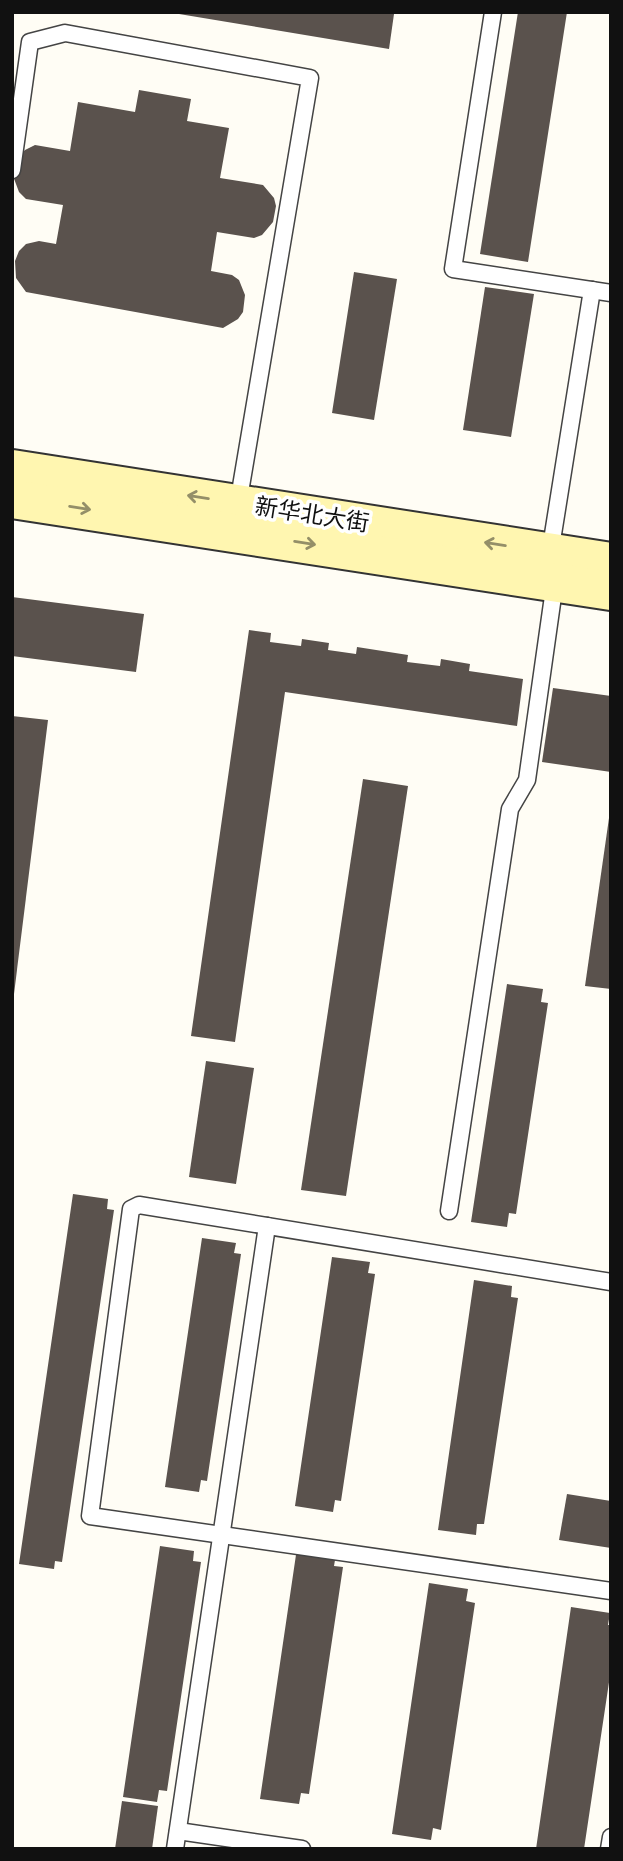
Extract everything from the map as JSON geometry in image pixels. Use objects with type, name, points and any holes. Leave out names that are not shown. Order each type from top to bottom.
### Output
[{"type":"main road","name":"新华北大街","points":[[12,470],[239,504],[553,568],[611,591]]},
{"type":"main road","name":"新华北大街","points":[[12,499],[553,568],[611,562]]},
{"type":"lane","points":[[493,12],[453,269],[611,293]]},
{"type":"lane","points":[[12,170],[30,42],[45,37],[65,33],[310,78],[239,504]]},
{"type":"lane","points":[[449,1211],[510,809],[527,780],[553,568],[592,290]]},
{"type":"lane","points":[[611,1282],[139,1205],[131,1209],[90,1516],[611,1591]]},
{"type":"lane","points":[[175,1849],[267,1226]]},
{"type":"lane","points":[[178,1831],[302,1849]]},
{"type":"lane","points":[[609,1849],[611,1836]]},
{"type":"building","points":[[167,12],[381,12],[394,14],[389,49]]},
{"type":"building","points":[[518,12],[567,12],[528,262],[480,254]]},
{"type":"building","points":[[139,90],[191,99],[187,121],[229,128],[220,178],[263,185],[274,198],[276,206],[273,222],[262,235],[254,238],[217,232],[211,271],[232,275],[239,280],[245,295],[243,312],[238,319],[223,328],[26,292],[16,278],[15,261],[26,244],[39,241],[56,244],[63,205],[26,199],[19,192],[13,176],[18,158],[25,150],[35,145],[70,151],[78,102],[135,112]]},
{"type":"building","points":[[354,272],[397,279],[374,420],[332,413]]},
{"type":"building","points":[[485,287],[534,294],[511,437],[463,430]]},
{"type":"building","points":[[12,597],[144,614],[136,672],[12,656]]},
{"type":"building","points":[[249,630],[271,633],[270,642],[301,646],[302,639],[329,643],[328,650],[356,654],[357,647],[408,655],[407,662],[440,666],[441,659],[470,664],[469,671],[523,679],[517,726],[285,692],[235,1042],[191,1036]]},
{"type":"building","points":[[553,688],[611,696],[611,772],[542,762]]},
{"type":"building","points":[[12,716],[48,720],[14,994],[12,993]]},
{"type":"building","points":[[363,779],[408,786],[346,1196],[301,1190]]},
{"type":"building","points":[[611,818],[611,989],[585,986]]},
{"type":"building","points":[[507,984],[543,989],[541,1002],[548,1003],[516,1214],[509,1213],[507,1227],[471,1222]]},
{"type":"building","points":[[206,1061],[254,1068],[236,1184],[189,1177]]},
{"type":"building","points":[[73,1194],[108,1199],[107,1209],[114,1210],[62,1562],[55,1561],[54,1569],[19,1564]]},
{"type":"building","points":[[202,1238],[236,1243],[234,1253],[241,1254],[207,1481],[201,1480],[199,1492],[165,1487]]},
{"type":"building","points":[[332,1257],[370,1262],[368,1273],[375,1274],[341,1501],[335,1500],[333,1512],[295,1506]]},
{"type":"building","points":[[474,1280],[512,1286],[511,1297],[518,1298],[484,1524],[477,1524],[476,1535],[438,1530]]},
{"type":"building","points":[[567,1494],[611,1501],[611,1548],[559,1540]]},
{"type":"building","points":[[160,1546],[194,1551],[193,1561],[201,1562],[167,1791],[159,1790],[157,1802],[123,1797]]},
{"type":"building","points":[[297,1548],[336,1554],[334,1566],[343,1567],[309,1794],[301,1793],[299,1804],[260,1799]]},
{"type":"building","points":[[429,1583],[468,1589],[466,1601],[475,1603],[441,1830],[433,1828],[431,1840],[392,1834]]},
{"type":"building","points":[[571,1607],[610,1613],[608,1625],[611,1625],[611,1669],[584,1849],[536,1849]]},
{"type":"building","points":[[122,1801],[158,1806],[152,1849],[115,1849]]}]
